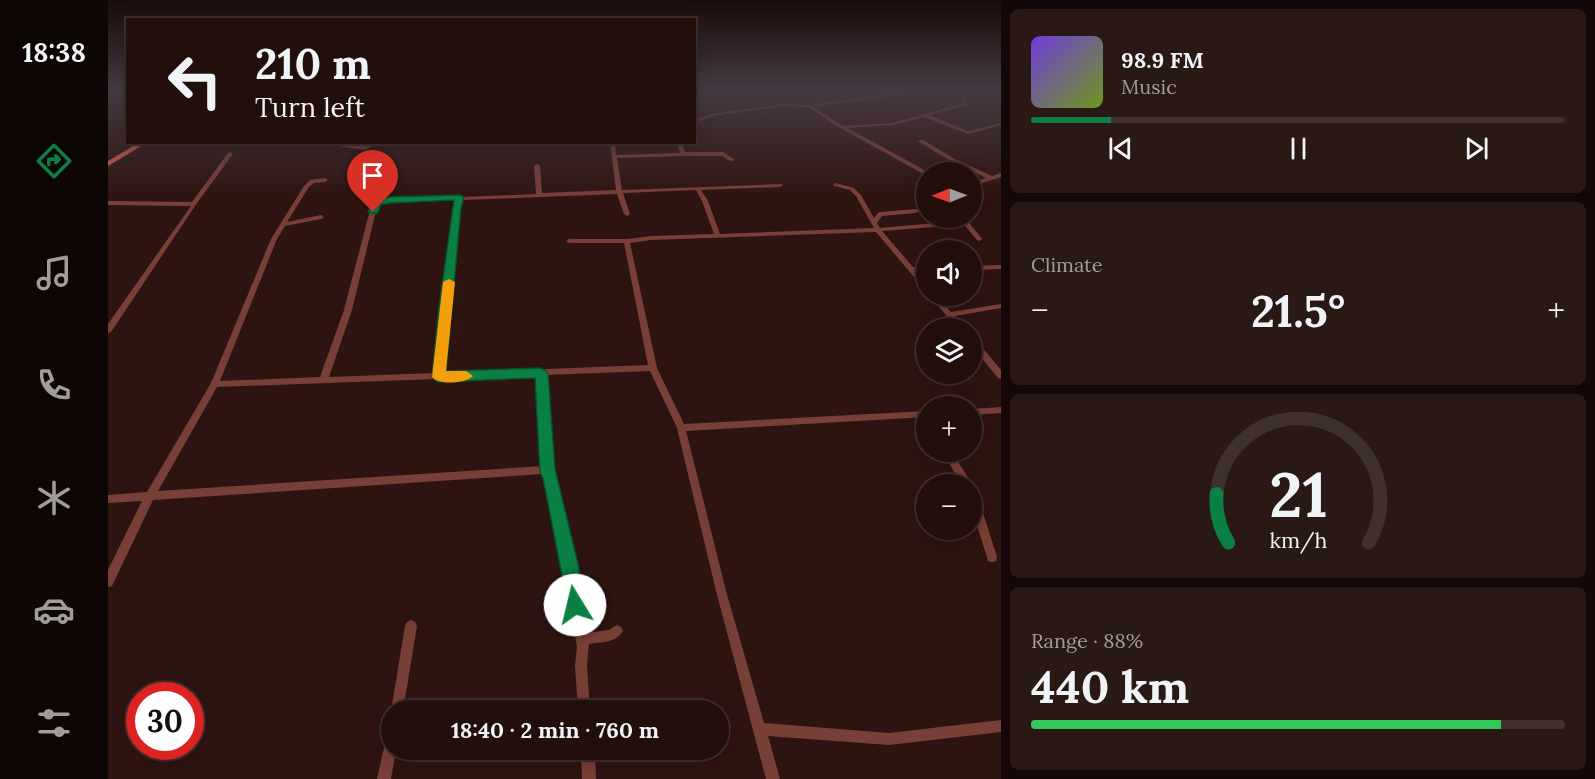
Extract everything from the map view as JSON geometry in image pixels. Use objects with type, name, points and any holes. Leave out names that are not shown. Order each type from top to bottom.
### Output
[{"type":"main road","points":[[108,161],[135,144]]},
{"type":"main road","points":[[108,161],[141,144]]},
{"type":"street","points":[[839,125],[916,168]]},
{"type":"street","points":[[849,129],[881,125]]},
{"type":"street","points":[[949,125],[968,133],[996,125]]},
{"type":"street","points":[[921,141],[953,160],[991,178]]},
{"type":"street","points":[[335,144],[365,148],[374,144]]},
{"type":"street","points":[[612,144],[619,191],[627,214]]},
{"type":"street","points":[[679,144],[683,154]]},
{"type":"street","points":[[108,330],[195,207],[194,204],[230,153]]},
{"type":"street","points":[[614,157],[723,154],[732,160]]},
{"type":"street","points":[[537,165],[539,194]]},
{"type":"street","points":[[982,181],[1001,175]]},
{"type":"street","points":[[108,582],[150,496],[215,384],[274,239],[307,186],[312,181],[325,180]]},
{"type":"street","points":[[836,184],[852,189],[878,230],[916,275]]},
{"type":"street","points":[[323,381],[348,310],[374,206],[388,200],[780,185]]},
{"type":"street","points":[[697,188],[705,201],[717,235]]},
{"type":"street","points":[[438,377],[456,208],[460,197]]},
{"type":"street","points":[[108,204],[194,204]]},
{"type":"street","points":[[875,222],[880,214],[916,211]]},
{"type":"street","points":[[283,225],[321,217]]},
{"type":"street","points":[[569,241],[628,241],[916,227]]},
{"type":"street","points":[[970,228],[979,239]]},
{"type":"street","points":[[628,241],[628,252],[653,368],[681,428],[692,479],[772,779]]},
{"type":"street","points":[[982,268],[1001,267]]},
{"type":"street","points":[[911,269],[916,269]]},
{"type":"street","points":[[942,306],[953,318]]},
{"type":"street","points":[[950,315],[1001,306]]},
{"type":"street","points":[[982,353],[1001,376]]},
{"type":"street","points":[[215,384],[653,368]]},
{"type":"street","points":[[541,373],[548,472],[569,564],[582,646],[584,700]]},
{"type":"street","points":[[982,411],[1001,410]]},
{"type":"street","points":[[681,428],[916,416]]},
{"type":"street","points":[[108,499],[545,470],[548,472]]},
{"type":"street","points":[[982,526],[992,557]]},
{"type":"street","points":[[399,700],[411,626]]},
{"type":"street","points":[[582,646],[583,640],[590,637],[609,636],[617,631]]},
{"type":"street","points":[[759,729],[889,739],[1001,726]]},
{"type":"street","points":[[384,779],[388,760]]},
{"type":"street","points":[[588,760],[589,779]]},
{"type":"slow traffic","points":[[449,282],[444,307],[438,377],[466,376]]},
{"type":"route","points":[[373,212],[377,203],[388,200],[460,197],[456,208],[438,377],[541,373],[548,472],[569,564],[575,605]]}]
